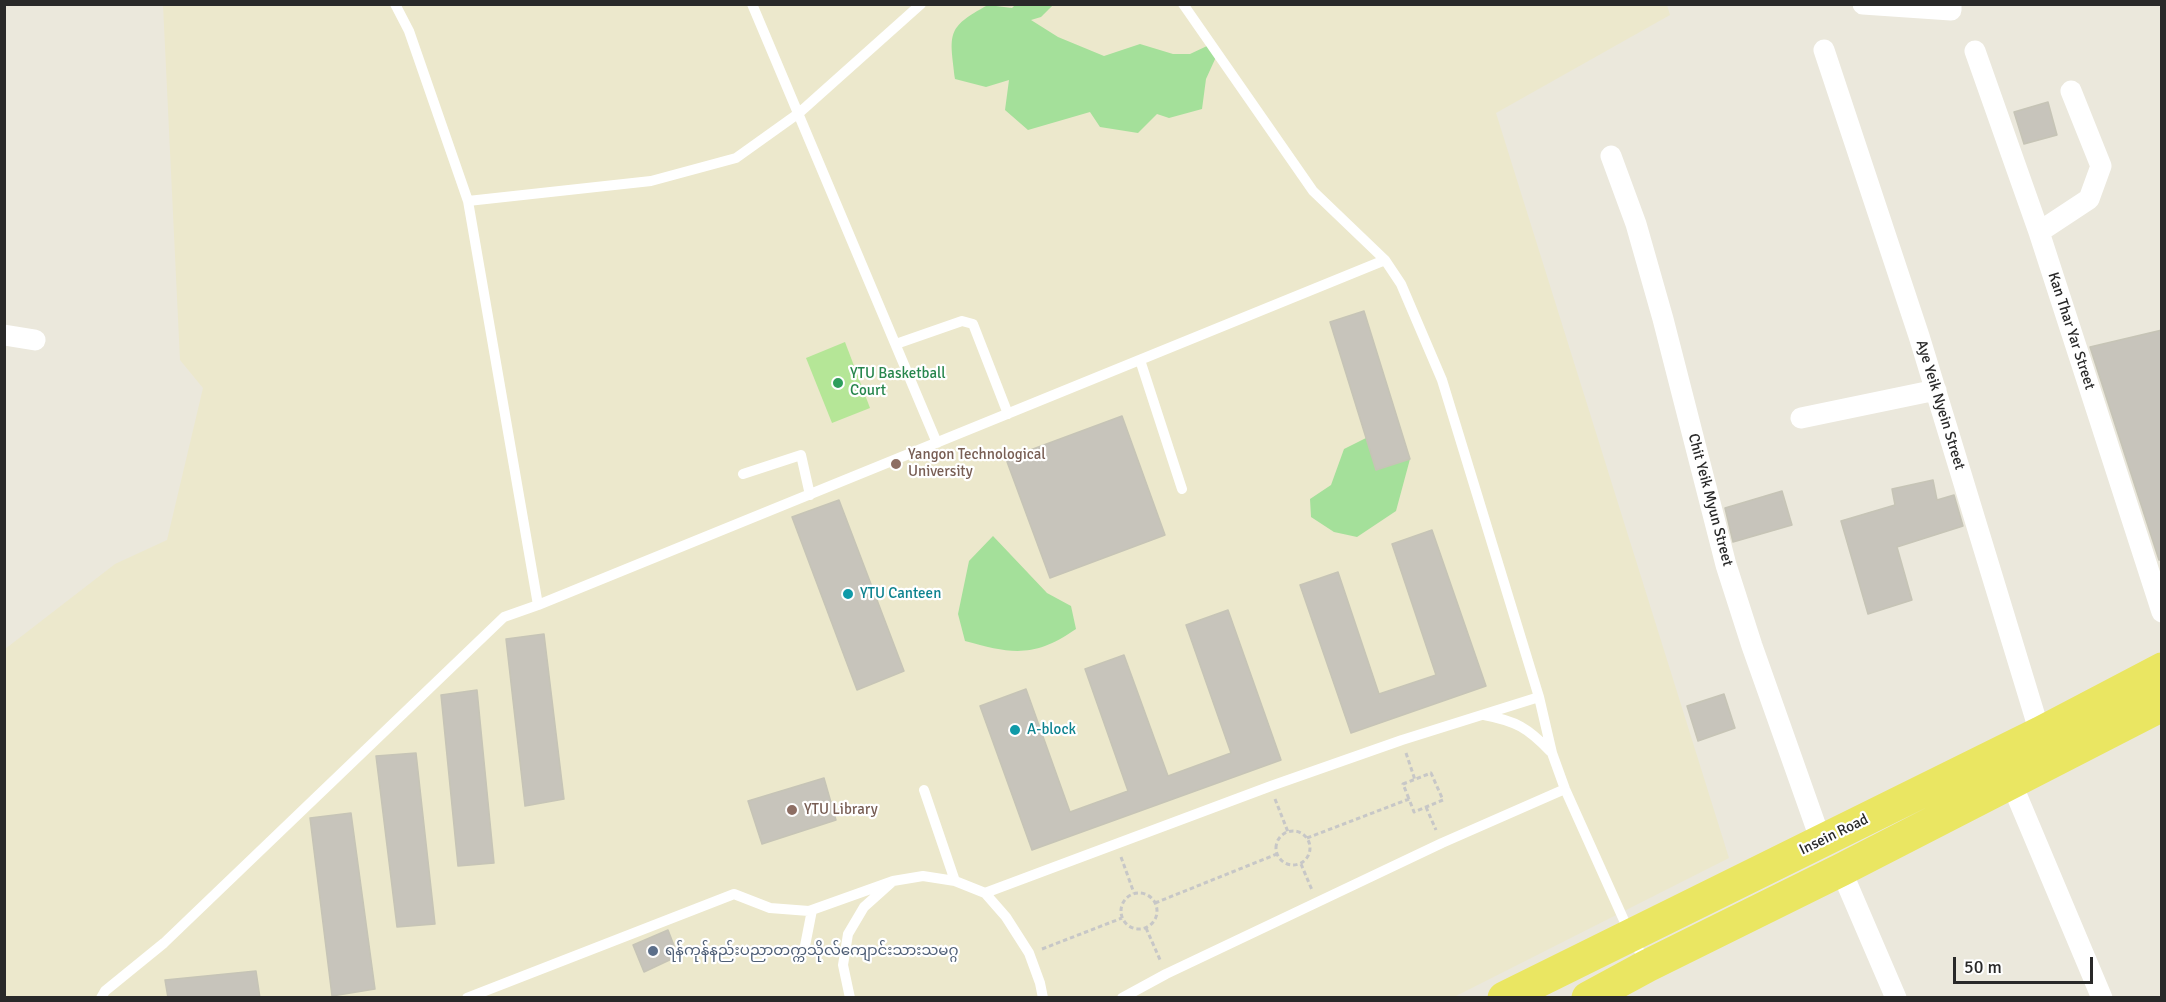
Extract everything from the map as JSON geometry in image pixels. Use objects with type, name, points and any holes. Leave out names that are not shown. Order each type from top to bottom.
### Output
[{"type":"main road","name":"Insein Road","points":[[1588,998],[2011,782],[2048,746],[2162,669]]},
{"type":"main road","name":"Insein Road","points":[[1504,998],[1821,841],[2048,746],[2160,711]]},
{"type":"street","points":[[1863,4],[1951,7]]},
{"type":"street","name":"Aye Yeik Nyein Street","points":[[1824,50],[1936,390],[2048,746]]},
{"type":"street","name":"Kan Thar Yar Street","points":[[1975,51],[2039,232],[2162,612]]},
{"type":"street","points":[[2039,232],[2089,198],[2101,166],[2071,91]]},
{"type":"street","name":"Chit Yeik Myun Street","points":[[1611,156],[1636,224],[1663,319],[1726,565],[1821,841]]},
{"type":"street","points":[[4,335],[35,340]]},
{"type":"street","points":[[1801,418],[1936,390]]},
{"type":"street","points":[[2011,782],[2102,998]]},
{"type":"street","points":[[1841,870],[1896,998]]},
{"type":"lane","points":[[395,4],[409,31],[468,201],[538,605]]},
{"type":"lane","points":[[752,4],[937,443]]},
{"type":"lane","points":[[468,201],[651,181],[736,158],[799,112],[921,4]]},
{"type":"lane","points":[[1183,4],[1313,191],[1385,260],[1401,285],[1442,380],[1539,698],[1552,753],[1565,789],[1631,936],[1647,966]]},
{"type":"lane","points":[[101,998],[105,991],[164,943],[504,617],[810,495],[1385,260]]},
{"type":"lane","points":[[896,344],[962,321],[973,324],[1008,414]]},
{"type":"lane","points":[[1140,360],[1182,489]]},
{"type":"lane","points":[[743,474],[801,455],[810,495]]},
{"type":"lane","points":[[985,893],[1270,786],[1402,740],[1539,698]]},
{"type":"lane","points":[[1484,715],[1508,720],[1534,734],[1552,753]]},
{"type":"lane","points":[[1122,998],[1166,974],[1442,843],[1565,789]]},
{"type":"lane","points":[[924,790],[955,880]]},
{"type":"lane","points":[[467,998],[734,894],[770,908],[812,910],[893,881],[923,876],[955,880],[985,893],[1006,917],[1029,953],[1043,998]]},
{"type":"lane","points":[[850,998],[843,965],[848,934],[864,907],[893,881]]},
{"type":"lane","points":[[804,951],[812,910]]},
{"type":"path","points":[[1402,740],[1414,780]]},
{"type":"path","points":[[1431,773],[1443,801],[1414,812],[1403,784],[1414,780],[1431,773]]},
{"type":"path","points":[[1270,786],[1288,832]]},
{"type":"path","points":[[1307,838],[1409,799]]},
{"type":"path","points":[[1426,807],[1442,843]]},
{"type":"path","points":[[1288,832],[1298,832],[1307,838],[1310,850],[1309,855],[1301,864],[1295,866],[1284,863],[1276,854],[1279,838],[1288,832]]},
{"type":"path","points":[[1117,844],[1134,894]]},
{"type":"path","points":[[1155,903],[1276,854]]},
{"type":"path","points":[[1301,864],[1317,903]]},
{"type":"path","points":[[1134,894],[1146,895],[1155,903],[1157,909],[1155,920],[1146,928],[1130,927],[1122,918],[1122,906],[1129,896],[1134,894]]},
{"type":"path","points":[[1029,953],[1122,918]]},
{"type":"path","points":[[1146,928],[1166,974]]},
{"type":"shaded area","name":"Yangon Technological University","points":[[163,5],[1667,5],[1670,15],[1496,113],[1729,858],[1454,997],[5,998],[5,649],[115,564],[167,540],[203,388],[180,360]]},
{"type":"green space","points":[[988,5],[1012,8],[1015,5],[1053,5],[1041,17],[1031,20],[1058,37],[1104,56],[1140,44],[1173,54],[1190,54],[1207,46],[1216,57],[1206,79],[1202,109],[1169,118],[1157,114],[1138,133],[1100,127],[1090,112],[1028,130],[1005,110],[1009,80],[986,87],[955,79],[952,42],[957,27]]},
{"type":"green space","name":"YTU Basketball Court","points":[[845,342],[870,408],[832,423],[806,358]]},
{"type":"green space","points":[[1366,438],[1376,470],[1410,459],[1396,511],[1357,537],[1334,532],[1311,517],[1310,499],[1331,485],[1344,449]]},
{"type":"green space","points":[[993,536],[1047,593],[1071,606],[1076,629],[1048,645],[1022,651],[996,649],[965,641],[958,614],[969,561]]},
{"type":"building","points":[[2048,102],[2057,135],[2024,144],[2014,112]]},
{"type":"building","points":[[1364,311],[1410,459],[1376,470],[1330,322]]},
{"type":"building","points":[[2162,330],[2162,560],[2159,560],[2090,347]]},
{"type":"building","points":[[1122,416],[1165,535],[1050,578],[1006,459]]},
{"type":"building","points":[[1933,480],[1937,500],[1954,495],[1963,526],[1897,547],[1912,600],[1868,614],[1841,521],[1895,505],[1892,489]]},
{"type":"building","points":[[1782,491],[1792,525],[1733,542],[1725,508]]},
{"type":"building","name":"YTU Canteen","points":[[839,500],[904,671],[857,690],[792,517]]},
{"type":"building","points":[[1432,530],[1486,686],[1351,733],[1300,585],[1338,572],[1379,694],[1436,675],[1392,544]]},
{"type":"building","name":"A-block","points":[[1228,610],[1281,760],[1032,850],[980,706],[1026,689],[1070,812],[1128,791],[1085,669],[1124,655],[1168,776],[1231,753],[1186,625]]},
{"type":"building","points":[[544,634],[564,799],[525,806],[506,639]]},
{"type":"building","points":[[477,690],[494,863],[458,866],[441,695]]},
{"type":"building","points":[[1724,694],[1735,728],[1698,741],[1687,706]]},
{"type":"building","points":[[416,753],[435,924],[397,927],[376,756]]},
{"type":"building","name":"YTU Library","points":[[824,778],[836,820],[762,844],[748,801]]},
{"type":"building","points":[[351,813],[375,989],[332,996],[310,818]]},
{"type":"building","points":[[668,930],[678,956],[644,972],[633,945]]},
{"type":"building","points":[[256,971],[260,998],[168,998],[165,980]]},
{"type":"place","name":"YTU Basketball Court","points":[[838,383]]},
{"type":"place","name":"Yangon Technological University","points":[[896,464]]},
{"type":"place","name":"YTU Canteen","points":[[848,594]]},
{"type":"place","name":"A-block","points":[[1015,730]]},
{"type":"place","name":"YTU Library","points":[[792,810]]},
{"type":"place","name":"ရန်ကုန်နည်းပညာတက္ကသိုလ်ကျောင်းသားသမဂ္ဂ","points":[[653,951]]}]
